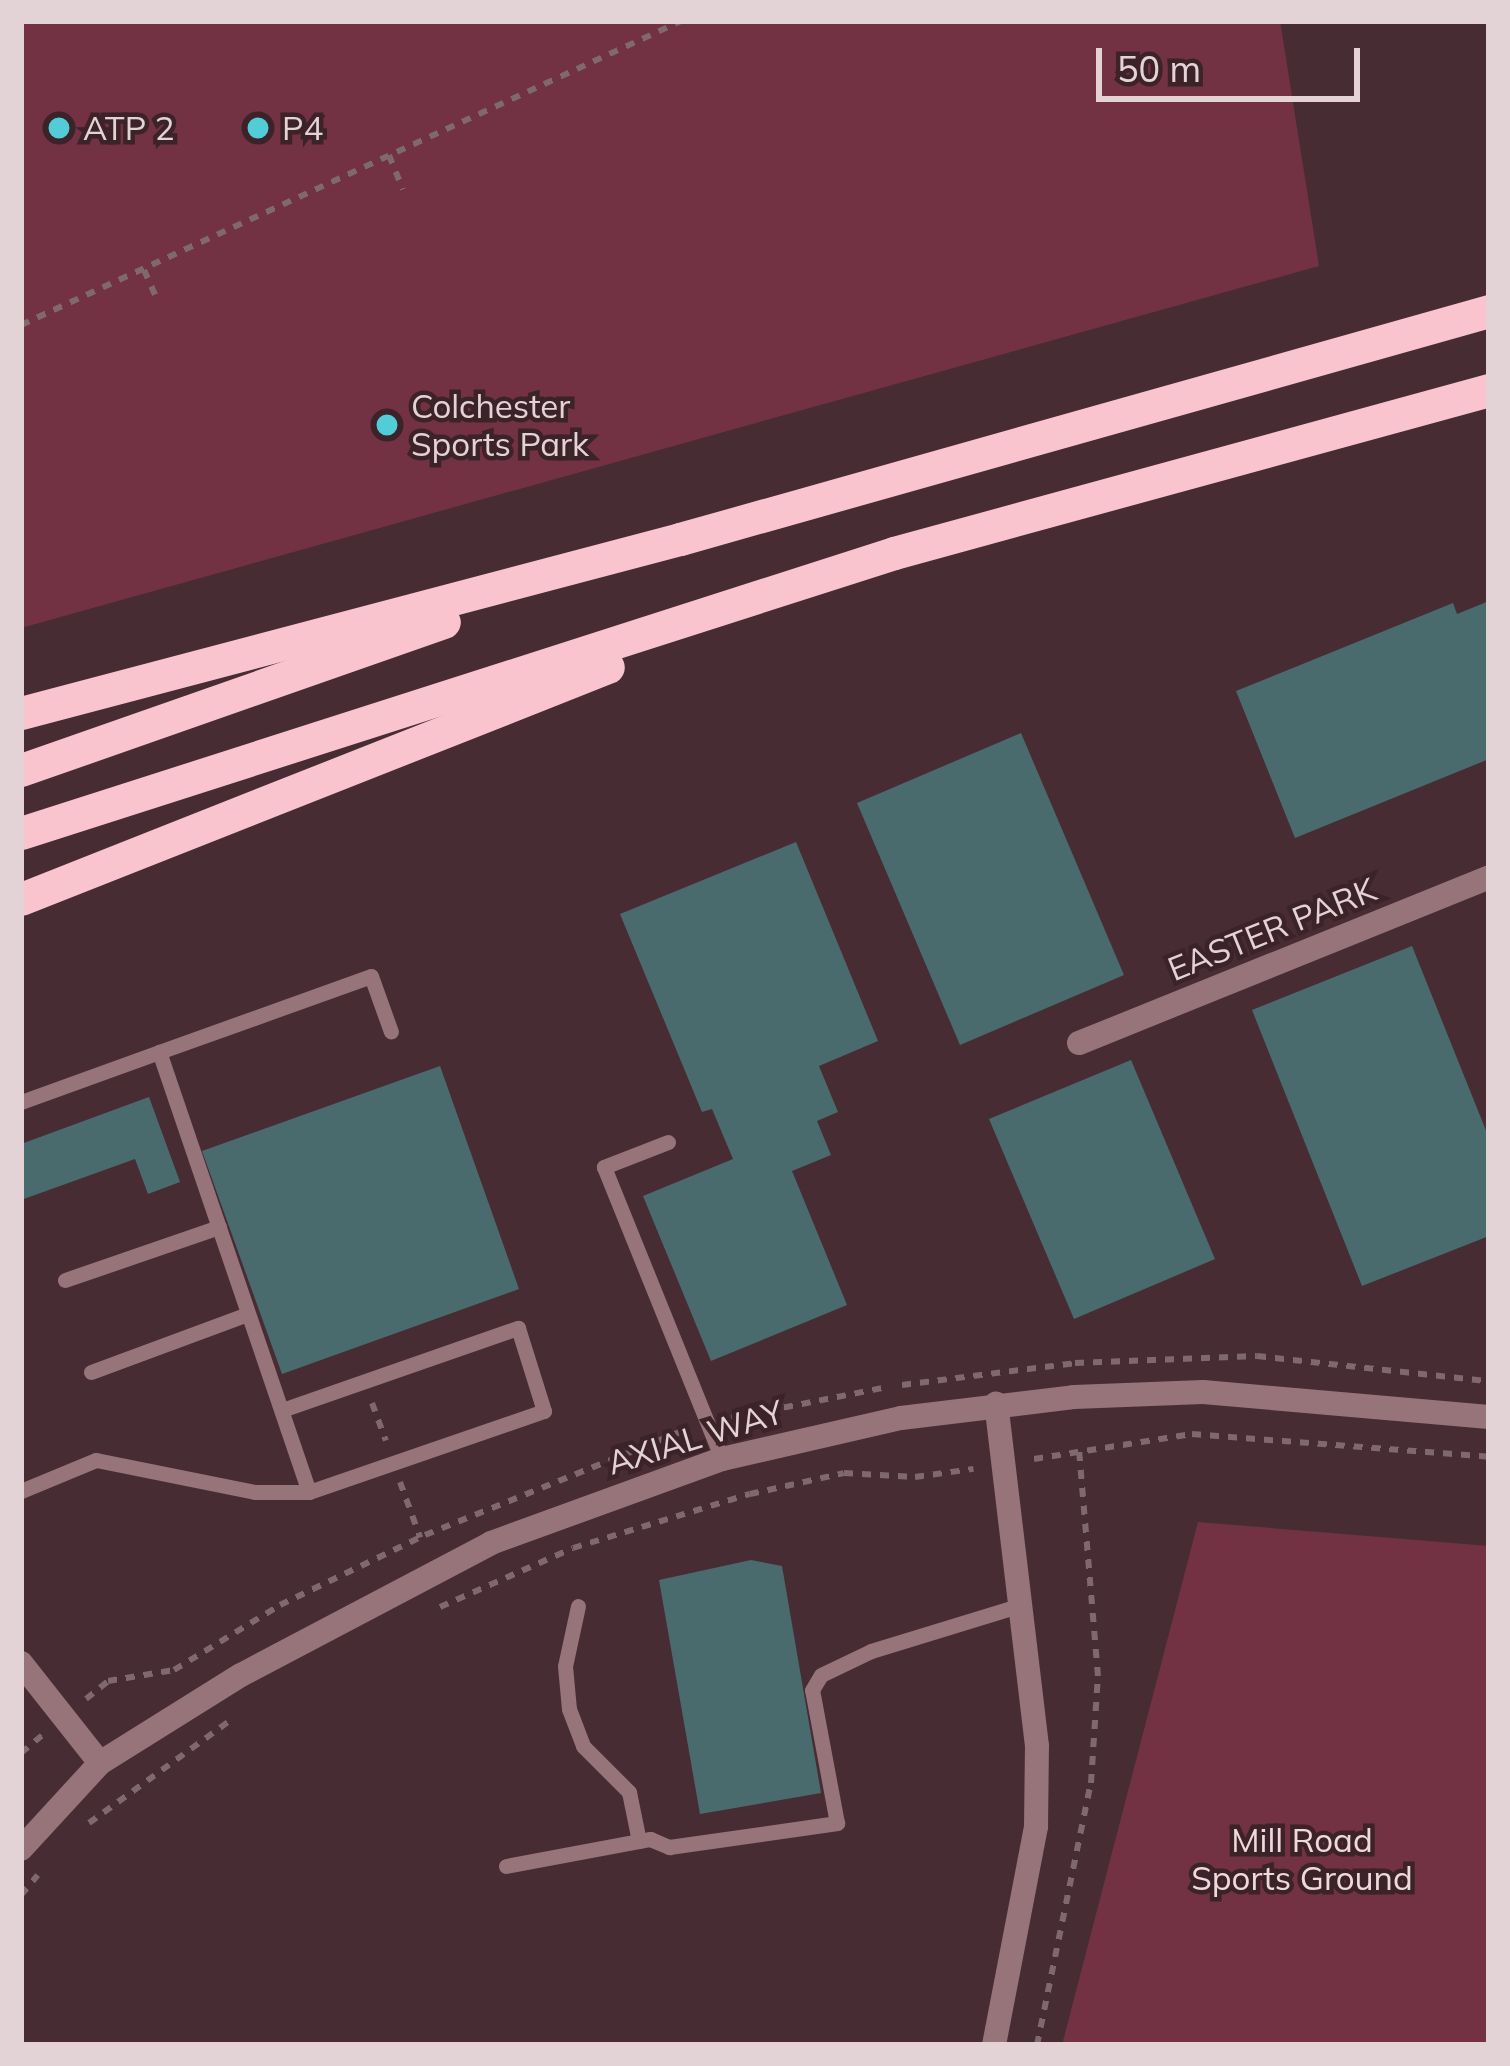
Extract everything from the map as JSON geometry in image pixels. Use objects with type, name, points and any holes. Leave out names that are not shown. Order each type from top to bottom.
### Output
[{"type":"highway","points":[[21,713],[680,539],[1489,311]]},
{"type":"highway","points":[[21,833],[894,554],[1489,389]]},
{"type":"highway","points":[[21,770],[680,539]]},
{"type":"highway","points":[[21,898],[894,554]]},
{"type":"street","name":"EASTER PARK","points":[[1079,1043],[1489,877]]},
{"type":"street","name":"AXIAL WAY","points":[[21,1849],[100,1763],[241,1675],[491,1543],[722,1460],[805,1436],[996,1403],[1203,1392],[1489,1417]]},
{"type":"street","points":[[994,2045],[1036,1826],[1037,1746],[996,1403]]},
{"type":"street","points":[[21,1663],[100,1763]]},
{"type":"lane","points":[[21,1102],[370,976],[391,1032]]},
{"type":"lane","points":[[160,1052],[309,1492]]},
{"type":"lane","points":[[668,1142],[604,1167],[722,1460]]},
{"type":"lane","points":[[65,1280],[218,1227]]},
{"type":"lane","points":[[91,1372],[248,1314]]},
{"type":"lane","points":[[21,1490],[96,1460],[255,1492],[309,1492],[544,1411],[518,1328],[282,1411]]},
{"type":"lane","points":[[506,1866],[640,1841],[699,1844],[838,1822],[812,1690],[821,1675],[1021,1605]]},
{"type":"lane","points":[[578,1606],[565,1666],[569,1709],[583,1746],[629,1792],[640,1841]]},
{"type":"path","points":[[21,326],[681,21]]},
{"type":"path","points":[[389,155],[403,189]]},
{"type":"path","points":[[144,270],[158,302]]},
{"type":"path","points":[[432,1610],[573,1548],[750,1494],[844,1474],[915,1477],[1192,1434],[1489,1457]]},
{"type":"path","points":[[1037,2045],[1093,1762],[1099,1676],[1079,1451]]},
{"type":"path","points":[[83,1828],[242,1713]]},
{"type":"path","points":[[21,1895],[52,1858]]},
{"type":"green space","name":"Colchester Sports Park","points":[[21,21],[1280,21],[1319,266],[21,628]]},
{"type":"green space","name":"Mill Road Sports Ground","points":[[1198,1522],[1489,1546],[1489,2045],[1062,2045]]},
{"type":"building","points":[[1489,601],[1489,759],[1295,838],[1236,691],[1453,603],[1457,614]]},
{"type":"building","points":[[1021,733],[1124,975],[960,1045],[857,803]]},
{"type":"building","points":[[796,842],[878,1041],[819,1066],[838,1112],[817,1121],[831,1155],[792,1171],[847,1305],[711,1361],[643,1196],[733,1159],[712,1109],[702,1112],[620,914]]},
{"type":"building","points":[[1412,946],[1489,1138],[1489,1236],[1362,1286],[1252,1010]]},
{"type":"building","points":[[1131,1060],[1215,1259],[1074,1319],[989,1119]]},
{"type":"building","points":[[440,1066],[519,1289],[282,1374],[202,1151]]},
{"type":"building","points":[[149,1097],[180,1182],[148,1194],[135,1159],[21,1200],[21,1144]]},
{"type":"building","points":[[751,1560],[782,1566],[821,1793],[700,1814],[659,1580]]},
{"type":"place","name":"ATP 2","points":[[59,128]]},
{"type":"place","name":"P4","points":[[258,128]]},
{"type":"place","name":"Colchester Sports Park","points":[[387,425]]}]
